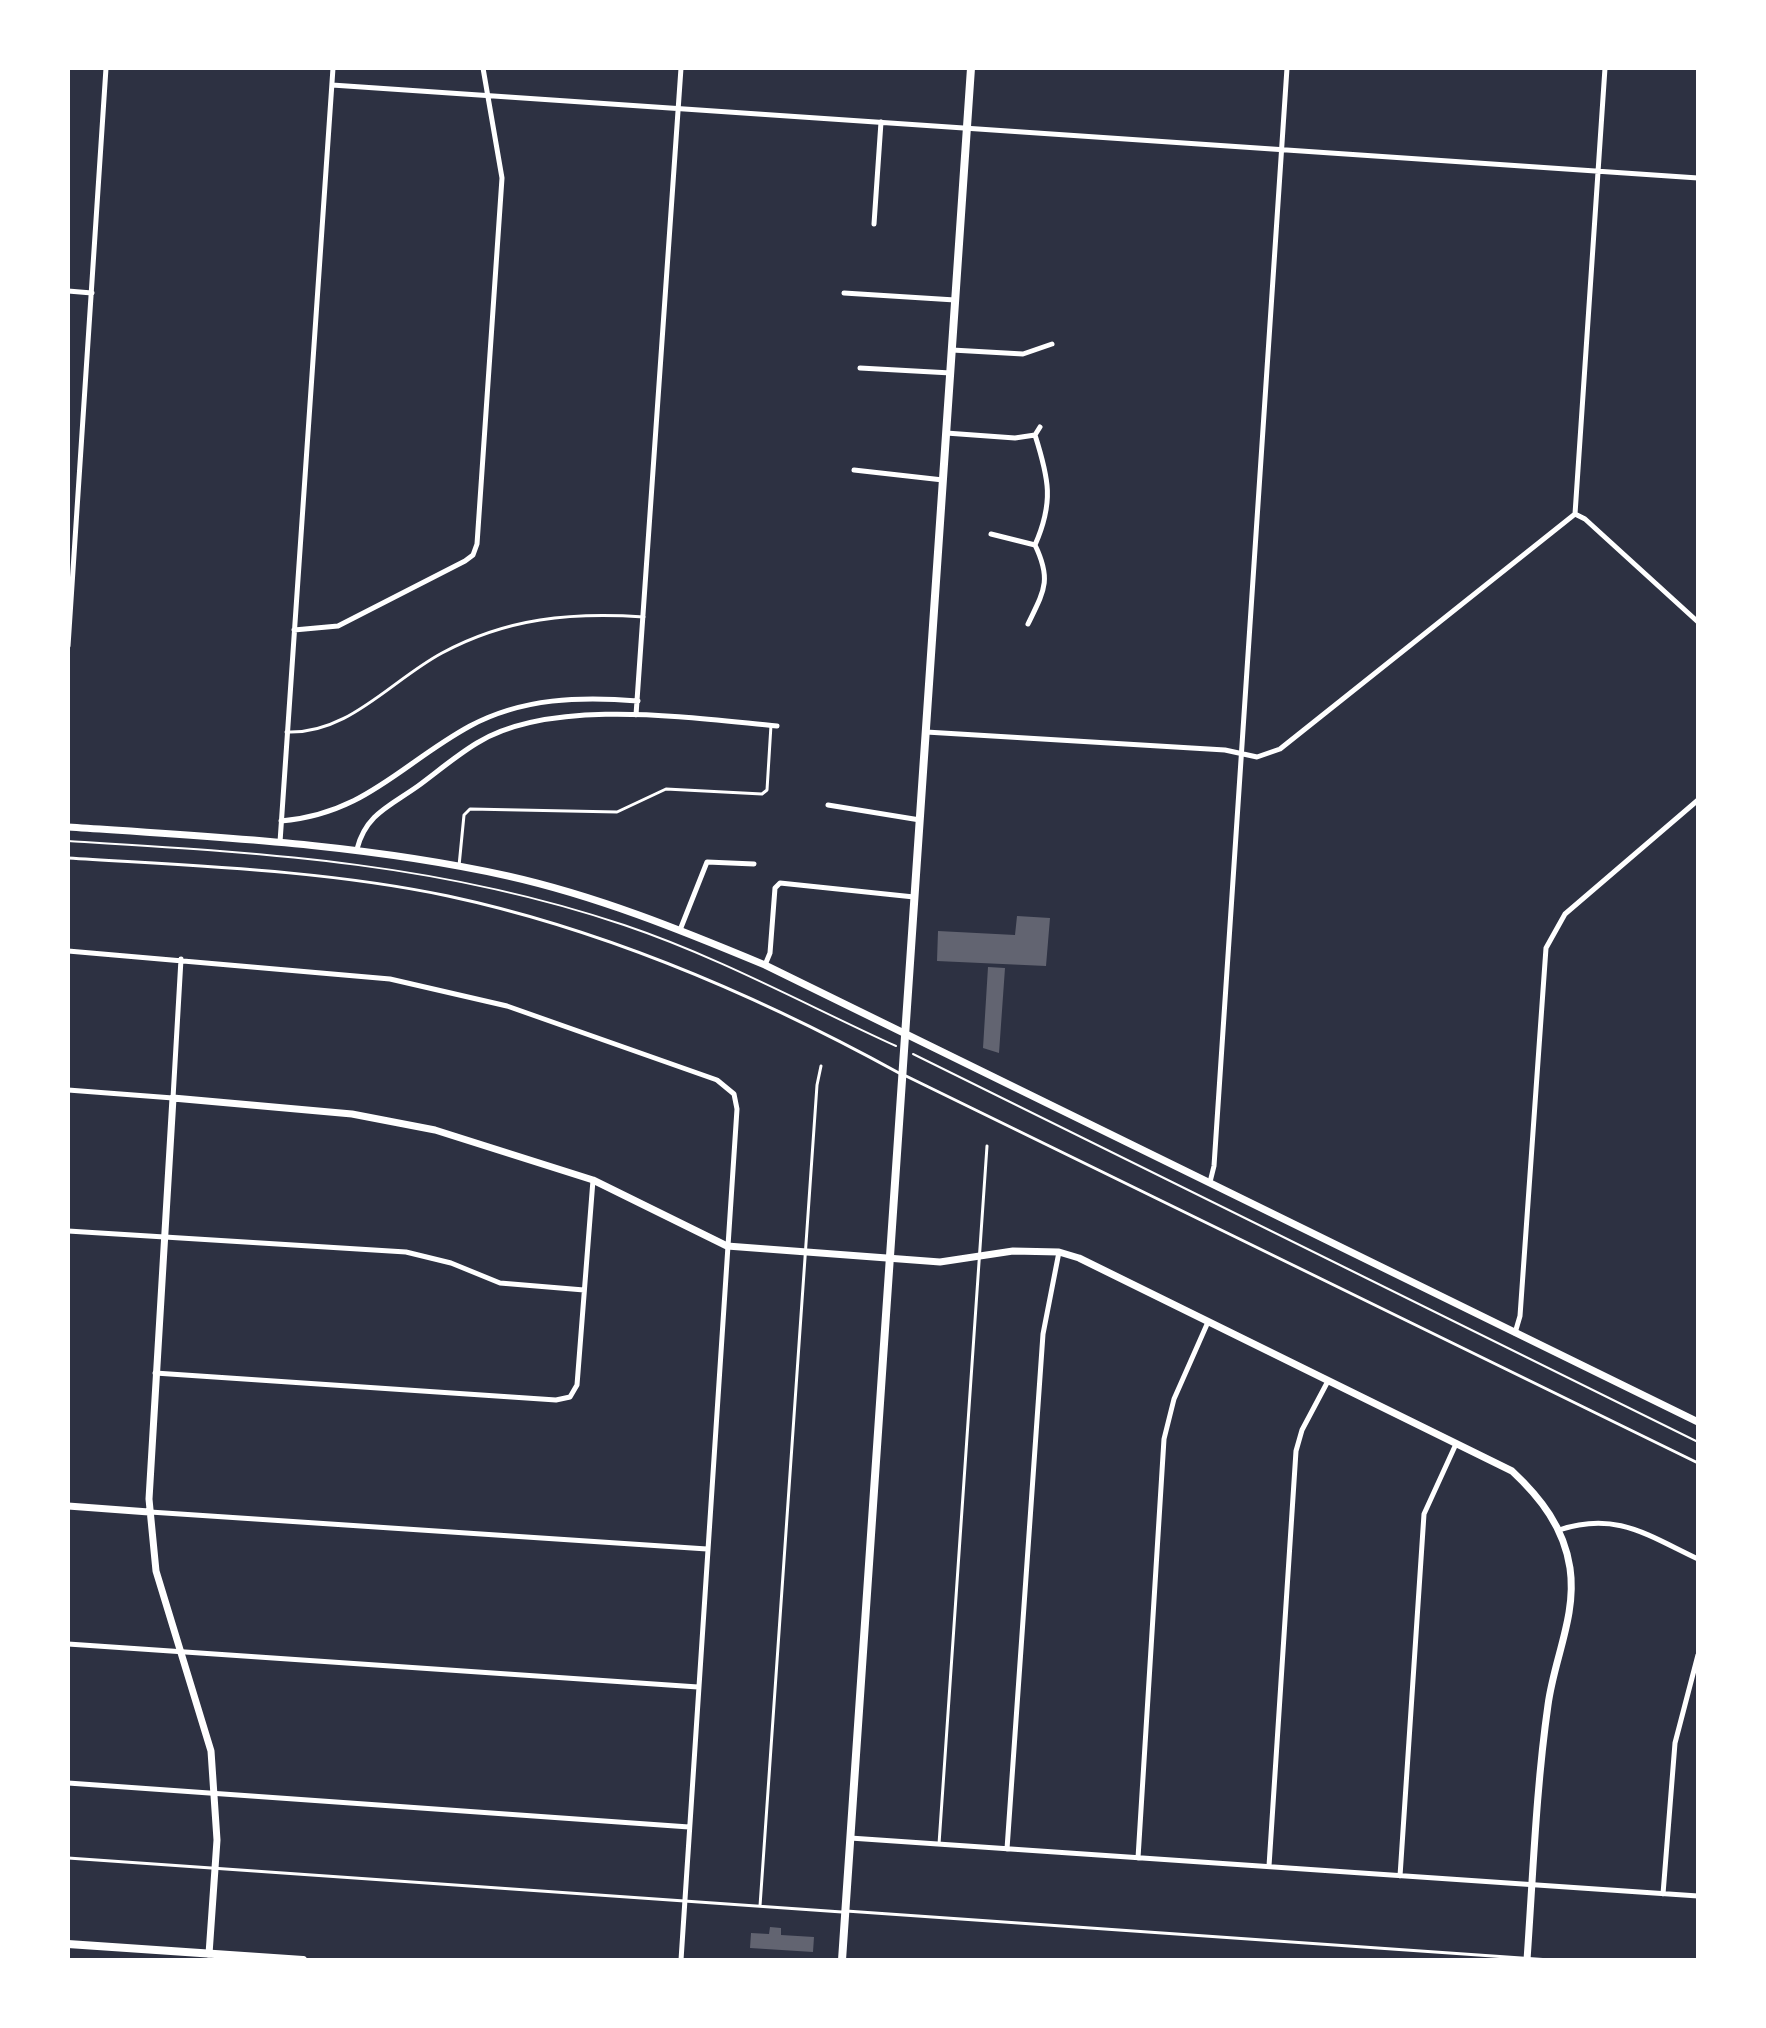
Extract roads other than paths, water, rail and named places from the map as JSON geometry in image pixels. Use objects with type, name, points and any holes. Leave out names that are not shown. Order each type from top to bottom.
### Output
[{"type":"main road","points":[[842,1960],[971,68]]},
{"type":"main road","points":[[68,1944],[209,1957],[303,1960]]},
{"type":"street","points":[[68,646],[106,68]]},
{"type":"street","points":[[280,842],[333,68]]},
{"type":"street","points":[[294,630],[338,626],[465,561],[473,555],[477,544],[502,178],[483,68]]},
{"type":"street","points":[[636,715],[681,68]]},
{"type":"street","points":[[1210,1182],[1214,1166],[1243,756],[1287,68]]},
{"type":"street","points":[[926,732],[1225,750],[1257,757],[1280,749],[1575,514],[1605,68]]},
{"type":"street","points":[[332,85],[1698,178]]},
{"type":"street","points":[[874,224],[881,122]]},
{"type":"street","points":[[68,291],[92,293]]},
{"type":"street","points":[[844,293],[956,300]]},
{"type":"street","points":[[952,350],[1023,354],[1052,344]]},
{"type":"street","points":[[860,368],[951,373]]},
{"type":"street","points":[[1028,624],[1044,592],[1046,574],[1035,545],[1048,511],[1049,492],[1035,435],[1040,427]]},
{"type":"street","points":[[946,433],[1015,438],[1035,435]]},
{"type":"street","points":[[854,470],[943,480]]},
{"type":"street","points":[[1575,514],[1698,622]]},
{"type":"street","points":[[991,534],[1035,545]]},
{"type":"street","points":[[281,821],[314,817],[356,802],[469,727],[515,708],[584,698],[638,701]]},
{"type":"street","points":[[357,849],[365,825],[478,742],[517,726],[546,719],[636,715],[774,726]]},
{"type":"street","points":[[1515,1333],[1520,1316],[1546,948],[1565,914],[1698,800]]},
{"type":"street","points":[[828,805],[920,820]]},
{"type":"street","points":[[68,827],[357,849],[459,866],[568,891],[680,930],[765,965],[1698,1422]]},
{"type":"street","points":[[680,930],[707,862],[754,864]]},
{"type":"street","points":[[765,965],[770,953],[775,888],[780,883],[915,897]]},
{"type":"street","points":[[68,951],[333,971],[449,991],[507,1006],[702,1074],[717,1080],[734,1094],[737,1109],[681,1960]]},
{"type":"street","points":[[181,959],[154,1373],[149,1512],[156,1571],[211,1751],[215,1794],[215,1867],[209,1957]]},
{"type":"street","points":[[68,1090],[352,1114],[435,1130],[593,1180],[727,1246],[950,1262],[1013,1251],[1059,1252],[1079,1258],[1512,1471],[1546,1506],[1559,1530],[1570,1564],[1571,1604],[1546,1714],[1527,1959]]},
{"type":"street","points":[[154,1373],[556,1400],[570,1397],[577,1385],[593,1180]]},
{"type":"street","points":[[68,1231],[406,1252],[451,1263],[500,1283],[584,1290]]},
{"type":"street","points":[[1007,1849],[1043,1334],[1059,1252]]},
{"type":"street","points":[[1138,1858],[1164,1439],[1174,1399],[1209,1321]]},
{"type":"street","points":[[1269,1866],[1296,1451],[1302,1430],[1329,1380]]},
{"type":"street","points":[[1400,1876],[1424,1514],[1457,1443]]},
{"type":"street","points":[[68,1506],[707,1549]]},
{"type":"street","points":[[1559,1530],[1592,1521],[1622,1523],[1698,1559]]},
{"type":"street","points":[[68,1644],[698,1687]]},
{"type":"street","points":[[1663,1894],[1675,1743],[1698,1655]]},
{"type":"street","points":[[68,1783],[689,1827]]},
{"type":"street","points":[[850,1838],[1698,1896]]},
{"type":"lane","points":[[286,732],[326,729],[442,653],[516,623],[589,613],[644,617]]},
{"type":"lane","points":[[459,866],[464,815],[470,809],[617,812],[666,789],[762,794],[767,790],[774,726]]},
{"type":"lane","points":[[68,858],[326,877],[418,891],[502,909],[626,947],[705,979],[1698,1463]]},
{"type":"lane","points":[[760,1906],[805,1253],[821,1066]]},
{"type":"lane","points":[[939,1844],[987,1146]]},
{"type":"lane","points":[[68,1858],[1550,1960]]}]
